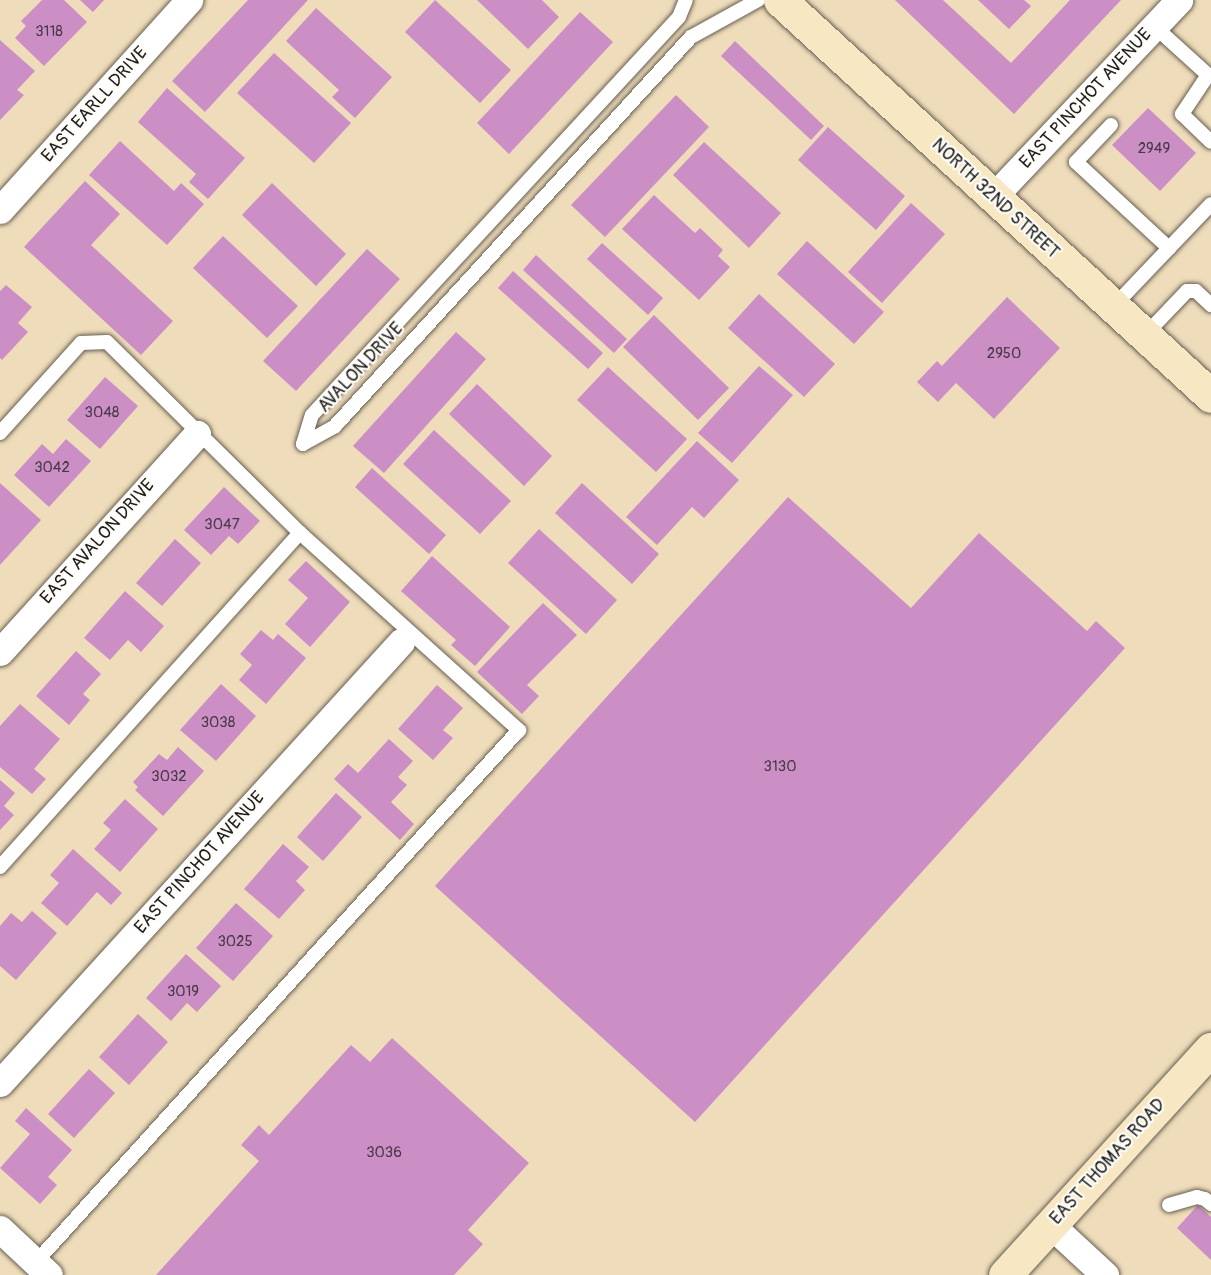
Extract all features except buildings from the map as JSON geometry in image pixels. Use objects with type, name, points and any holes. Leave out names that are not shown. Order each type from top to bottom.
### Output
[{"type":"main road","name":"NORTH 32ND STREET","points":[[780,0],[1144,336],[1207,386]]},
{"type":"main road","name":"EAST THOMAS ROAD","points":[[1005,1275],[1211,1049]]},
{"type":"street","name":"EAST EARLL DRIVE","points":[[0,210],[189,0]]},
{"type":"street","name":"EAST PINCHOT AVENUE","points":[[993,197],[1179,0]]},
{"type":"street","name":"EAST AVALON DRIVE","points":[[0,652],[197,434]]},
{"type":"street","name":"EAST PINCHOT AVENUE","points":[[0,1083],[401,642]]},
{"type":"street","points":[[1051,1225],[1105,1275]]},
{"type":"street","points":[[0,1229],[42,1269]]},
{"type":"lane","name":"AVALON DRIVE","points":[[686,0],[675,22],[312,415],[303,444],[335,426],[691,36],[758,0]]},
{"type":"lane","points":[[1154,26],[1208,75],[1182,114],[1211,142]]},
{"type":"lane","points":[[1111,125],[1076,162],[1169,248]]},
{"type":"lane","points":[[1113,307],[1211,204]]},
{"type":"lane","points":[[1144,336],[1186,291],[1196,291],[1211,305]]},
{"type":"lane","points":[[0,433],[81,343],[106,342],[300,533],[519,730],[42,1269]]},
{"type":"lane","points":[[0,867],[300,533]]},
{"type":"lane","points":[[1168,1205],[1197,1197],[1211,1204]]}]
